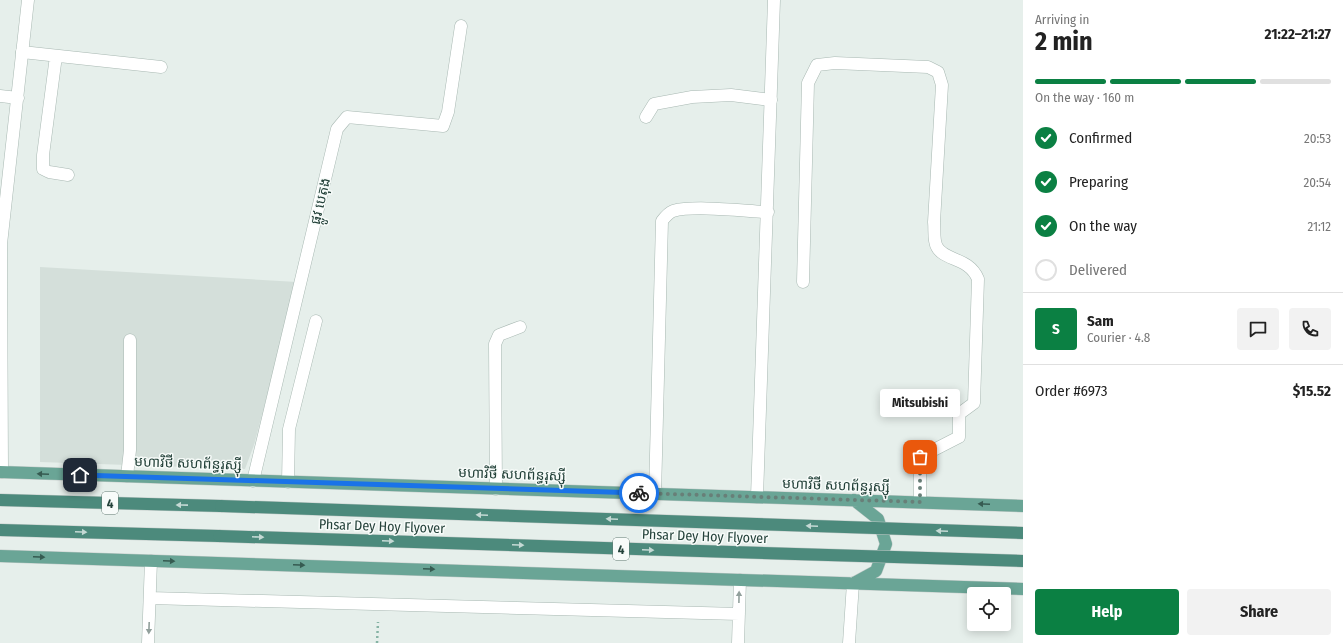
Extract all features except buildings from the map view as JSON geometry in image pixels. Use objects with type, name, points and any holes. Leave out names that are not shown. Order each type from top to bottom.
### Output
[{"type":"highway","name":"Phsar Dey Hoy Flyover","points":[[0,500],[1023,533]]},
{"type":"highway","name":"Phsar Dey Hoy Flyover","points":[[0,530],[1023,561]]},
{"type":"main road","name":"មហាវិថី សហព័ន្ធរុស្ស៊ី","points":[[1,472],[1023,506]]},
{"type":"main road","points":[[853,583],[876,570],[886,544],[878,519],[854,500]]},
{"type":"main road","points":[[0,556],[1023,589]]},
{"type":"street","points":[[1,472],[1,244],[28,0]]},
{"type":"street","points":[[757,497],[768,212],[774,0]]},
{"type":"street","name":"ផ្លូវ បេតុង","points":[[253,481],[337,129],[347,117],[443,126],[448,112],[461,26]]},
{"type":"street","points":[[22,52],[161,67]]},
{"type":"street","points":[[56,56],[43,155],[43,169],[49,172],[68,175]]},
{"type":"street","points":[[803,282],[808,83],[817,66],[835,63],[928,67],[938,72],[942,85],[934,222],[935,242],[938,250],[974,270],[978,279],[974,402],[959,414],[959,437],[920,457],[920,502]]},
{"type":"street","points":[[646,117],[654,104],[692,97],[731,95],[771,100]]},
{"type":"street","points":[[0,96],[18,98]]},
{"type":"street","points":[[655,494],[662,221],[667,214],[674,211],[695,209],[768,212]]},
{"type":"street","points":[[288,482],[289,429],[316,321]]},
{"type":"street","points":[[496,489],[495,344],[500,335],[520,327]]},
{"type":"street","points":[[128,476],[130,450],[130,340]]},
{"type":"street","points":[[148,643],[151,561]]},
{"type":"street","points":[[738,643],[740,580]]},
{"type":"street","points":[[849,643],[853,583]]},
{"type":"street","points":[[150,598],[739,614]]},
{"type":"shaded area","points":[[40,267],[297,282],[254,445],[245,469],[40,462]]},
{"type":"way so far","points":[[639,493],[920,502],[920,457]]},
{"type":"place","name":"Mitsubishi","points":[[920,457]]},
{"type":"route","points":[[80,475],[639,493]]}]
